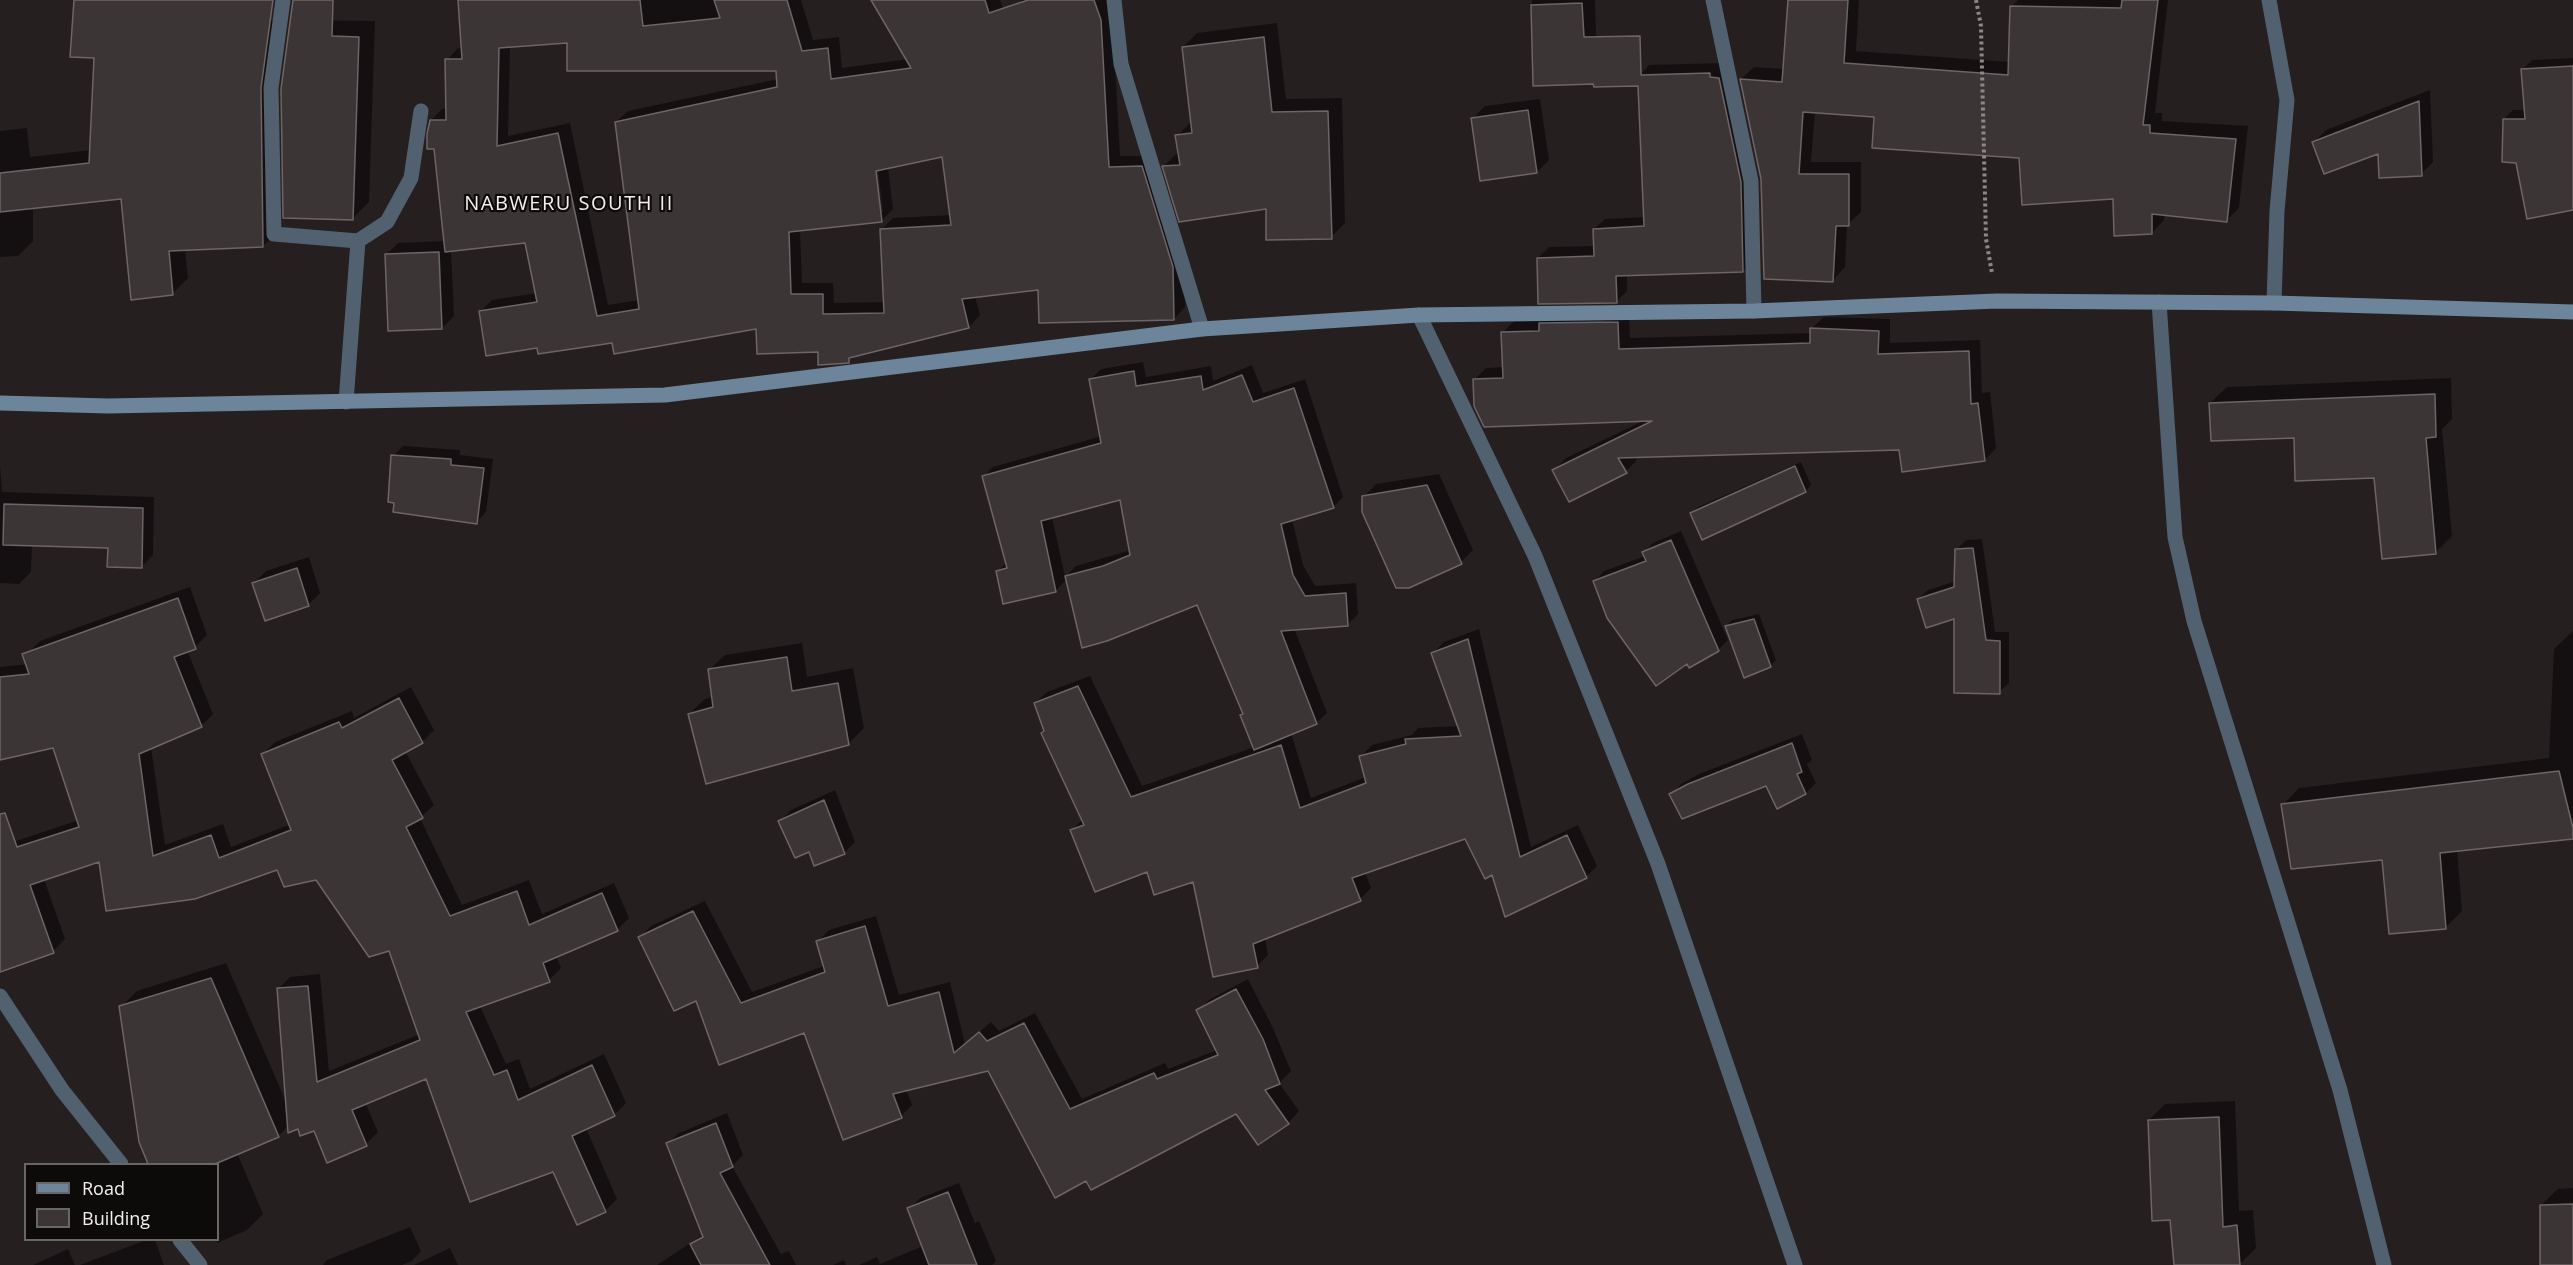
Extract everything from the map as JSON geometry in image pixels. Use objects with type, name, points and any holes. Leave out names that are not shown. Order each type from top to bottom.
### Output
[{"type":"street","points":[[283,0],[271,88],[274,234],[358,241],[387,222],[411,177],[421,111]]},
{"type":"street","points":[[1114,0],[1120,64],[1202,329]]},
{"type":"street","points":[[1713,0],[1751,181],[1754,311]]},
{"type":"street","points":[[2269,0],[2287,100],[2277,211],[2274,303]]},
{"type":"street","points":[[346,402],[358,241]]},
{"type":"street","points":[[0,403],[108,406],[665,395],[1202,329],[1419,315],[1754,311],[1996,301],[2274,303],[2573,312]]},
{"type":"street","points":[[2159,302],[2175,537],[2194,621],[2340,1090],[2384,1265]]},
{"type":"street","points":[[1419,315],[1535,556],[1658,864],[1795,1265]]},
{"type":"street","points":[[0,996],[62,1090],[120,1163]]},
{"type":"street","points":[[182,1241],[200,1265]]},
{"type":"path","points":[[1976,0],[1981,26],[1986,239],[1996,301]]},
{"type":"building","points":[[74,0],[273,0],[261,88],[263,247],[169,251],[173,295],[131,300],[121,199],[0,212],[0,173],[89,163],[94,58],[70,57]]},
{"type":"building","points":[[293,0],[333,0],[332,36],[359,37],[353,220],[283,218],[281,89]]},
{"type":"building","points":[[458,0],[640,0],[643,26],[720,18],[714,0],[787,0],[802,51],[828,48],[831,79],[911,68],[871,0],[985,0],[989,13],[1028,0],[1094,0],[1101,20],[1109,167],[1142,166],[1173,267],[1174,320],[1039,323],[1038,290],[962,299],[969,328],[849,358],[849,363],[818,365],[818,352],[757,354],[756,329],[614,354],[612,343],[538,354],[537,348],[486,356],[479,311],[537,302],[525,243],[445,252],[434,149],[427,149],[427,134],[430,120],[446,120],[445,59],[462,59]],"holes":[[[567,43],[567,71],[776,71],[777,87],[615,122],[639,309],[597,316],[558,133],[497,146],[499,48]],[[942,157],[951,225],[880,229],[884,313],[823,314],[823,294],[791,294],[789,232],[882,222],[876,171]]]},
{"type":"building","points":[[1788,0],[1848,0],[1844,63],[2008,75],[2010,6],[2121,8],[2122,0],[2158,0],[2143,125],[2150,125],[2150,133],[2236,139],[2227,222],[2152,214],[2152,234],[2114,236],[2113,199],[2022,205],[2019,158],[1872,148],[1874,117],[1803,112],[1799,174],[1849,174],[1849,226],[1836,226],[1833,282],[1764,279],[1761,179],[1740,79],[1782,82]]},
{"type":"building","points":[[1582,3],[1584,37],[1640,36],[1641,75],[1710,73],[1710,77],[1719,78],[1741,182],[1743,272],[1616,276],[1617,303],[1538,304],[1537,258],[1594,256],[1593,229],[1644,226],[1638,86],[1594,87],[1593,84],[1533,86],[1531,5]]},
{"type":"building","points":[[1264,37],[1272,112],[1328,111],[1332,239],[1266,240],[1266,209],[1179,222],[1162,166],[1180,165],[1175,135],[1192,133],[1182,47]]},
{"type":"building","points":[[2573,66],[2573,210],[2527,219],[2516,163],[2502,162],[2503,119],[2525,119],[2521,69]]},
{"type":"building","points":[[2419,101],[2422,176],[2379,178],[2378,154],[2324,174],[2312,142]]},
{"type":"building","points":[[1528,110],[1537,173],[1480,181],[1471,118]]},
{"type":"building","points":[[439,252],[442,329],[388,331],[385,254]]},
{"type":"building","points":[[1618,322],[1619,349],[1810,343],[1810,328],[1879,331],[1878,354],[1969,351],[1971,404],[1978,403],[1985,461],[1902,472],[1899,450],[1618,458],[1627,473],[1569,502],[1552,470],[1652,421],[1484,427],[1474,406],[1473,379],[1503,378],[1501,332],[1539,331],[1539,323]]},
{"type":"building","points":[[1134,371],[1136,386],[1201,376],[1203,390],[1242,375],[1253,402],[1294,388],[1334,508],[1281,524],[1293,575],[1305,596],[1346,593],[1348,626],[1281,631],[1317,724],[1254,750],[1240,715],[1243,714],[1197,605],[1107,641],[1082,648],[1065,576],[1103,566],[1130,555],[1120,500],[1041,521],[1056,592],[1003,604],[996,571],[1007,568],[982,476],[1101,443],[1089,379]]},
{"type":"building","points":[[2435,394],[2436,437],[2426,438],[2436,554],[2382,559],[2374,478],[2295,481],[2294,438],[2211,441],[2209,403]]},
{"type":"building","points":[[391,455],[451,459],[451,465],[484,468],[477,524],[393,512],[394,503],[388,502]]},
{"type":"building","points":[[1795,466],[1806,492],[1702,540],[1690,513]]},
{"type":"building","points":[[1427,485],[1462,564],[1409,588],[1396,588],[1362,512],[1362,496]]},
{"type":"building","points":[[4,504],[143,508],[142,568],[107,567],[108,548],[3,545]]},
{"type":"building","points":[[1671,540],[1719,651],[1689,668],[1687,664],[1656,686],[1607,618],[1593,581],[1646,561],[1642,552]]},
{"type":"building","points":[[1973,548],[1986,640],[2000,641],[2000,694],[1954,693],[1954,619],[1926,628],[1917,599],[1954,587],[1955,549]]},
{"type":"building","points":[[297,568],[309,606],[265,621],[252,583]]},
{"type":"building","points":[[178,598],[196,649],[174,657],[202,727],[139,754],[153,856],[211,835],[219,858],[291,830],[261,754],[339,722],[342,728],[399,698],[423,743],[392,760],[423,818],[406,827],[450,916],[517,891],[529,925],[602,893],[618,931],[543,963],[550,982],[466,1012],[494,1075],[507,1070],[518,1100],[592,1065],[615,1116],[572,1136],[606,1212],[577,1225],[553,1172],[470,1202],[426,1079],[352,1110],[367,1146],[327,1163],[314,1131],[300,1136],[298,1129],[288,1133],[277,988],[308,986],[317,1082],[420,1040],[389,951],[369,957],[316,880],[284,887],[277,870],[195,899],[106,911],[99,862],[30,885],[54,953],[0,972],[0,814],[5,813],[17,847],[79,827],[53,748],[0,760],[0,677],[29,674],[22,654]]},
{"type":"building","points":[[1754,619],[1771,667],[1744,678],[1725,626]]},
{"type":"building","points":[[1468,639],[1520,857],[1567,835],[1587,878],[1505,917],[1492,875],[1485,879],[1465,839],[1352,878],[1361,901],[1253,944],[1258,968],[1213,977],[1193,882],[1154,895],[1147,872],[1095,892],[1070,830],[1084,825],[1041,733],[1044,731],[1034,703],[1078,686],[1131,797],[1281,745],[1300,808],[1366,783],[1359,756],[1406,744],[1405,739],[1461,736],[1431,653]]},
{"type":"building","points":[[787,657],[792,691],[838,683],[849,745],[706,784],[688,714],[713,707],[708,669]]},
{"type":"building","points":[[1792,743],[1802,772],[1797,774],[1806,794],[1777,809],[1766,786],[1682,819],[1669,794],[1688,784]]},
{"type":"building","points":[[2559,771],[2573,828],[2573,839],[2440,853],[2446,929],[2389,934],[2382,860],[2291,869],[2281,804]]},
{"type":"building","points":[[824,800],[845,854],[814,866],[809,852],[795,858],[778,821]]},
{"type":"building","points":[[693,911],[741,1003],[825,972],[816,941],[865,926],[888,1006],[939,992],[954,1053],[979,1032],[987,1041],[1024,1023],[1070,1109],[1154,1073],[1157,1079],[1218,1055],[1196,1010],[1236,989],[1263,1039],[1280,1084],[1265,1090],[1289,1124],[1258,1145],[1236,1114],[1091,1190],[1086,1181],[1055,1198],[988,1071],[893,1094],[902,1118],[843,1140],[804,1033],[719,1065],[696,1001],[674,1011],[638,937]]},
{"type":"building","points":[[211,978],[279,1137],[217,1163],[148,1163],[139,1142],[119,1006]]},
{"type":"building","points":[[2219,1117],[2223,1227],[2237,1225],[2240,1265],[2174,1265],[2170,1220],[2152,1221],[2148,1120]]},
{"type":"building","points":[[716,1123],[733,1167],[720,1173],[770,1265],[701,1265],[690,1244],[703,1237],[666,1143]]},
{"type":"building","points":[[948,1192],[977,1265],[929,1265],[907,1208]]},
{"type":"building","points":[[2573,1204],[2573,1265],[2540,1265],[2540,1205]]},
{"type":"district","name":"NABWERU SOUTH II","points":[[569,204]]}]
